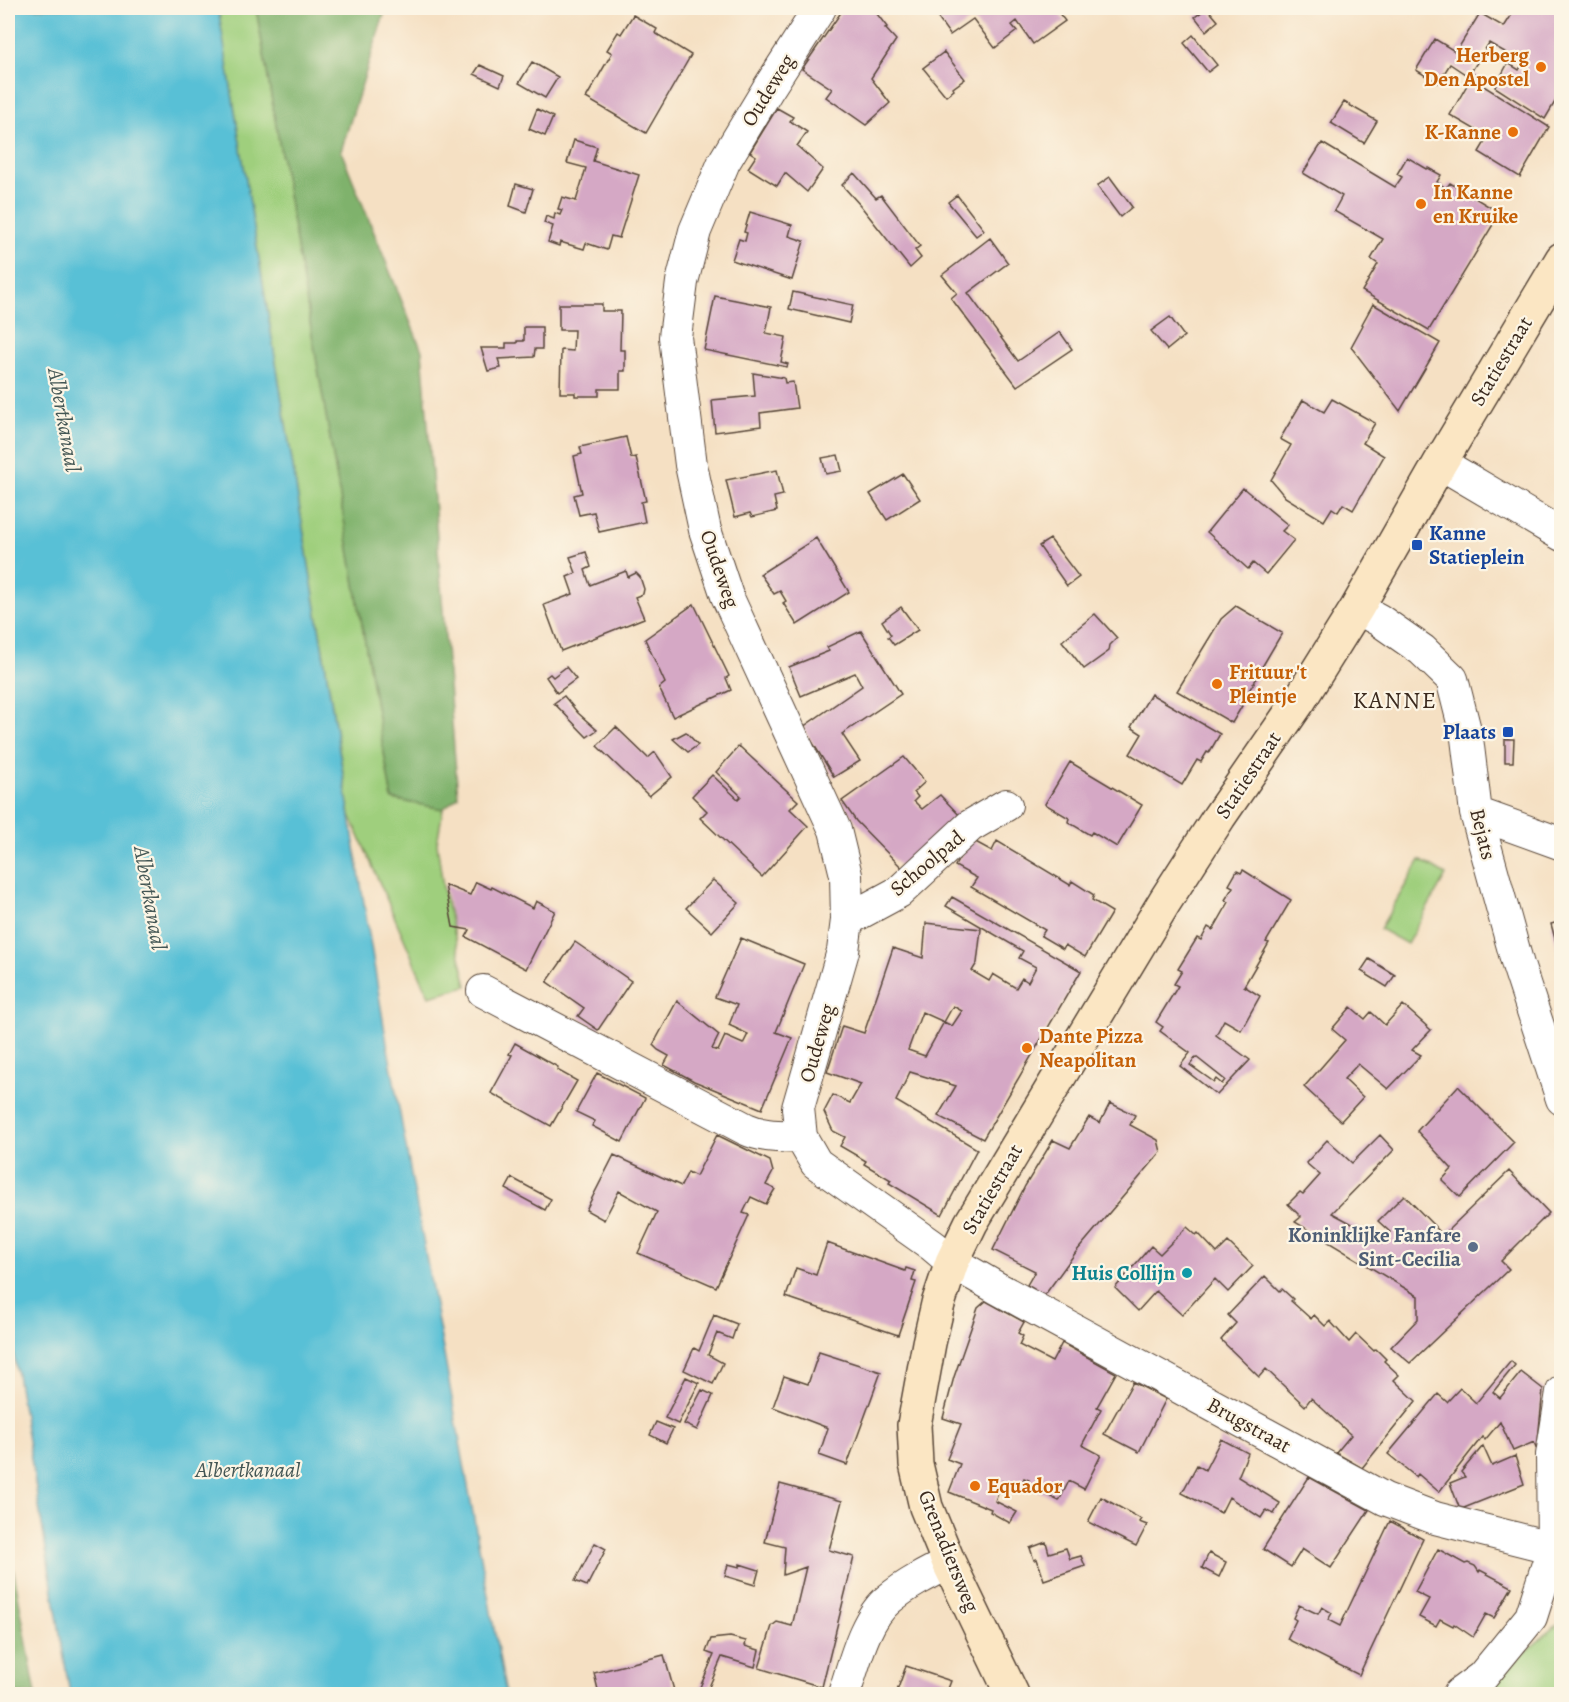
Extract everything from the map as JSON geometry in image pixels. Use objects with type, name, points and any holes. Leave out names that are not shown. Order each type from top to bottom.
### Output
[{"type":"main road","name":"Statiestraat","points":[[952,1262],[971,1223],[1165,901],[1219,817],[1299,701],[1357,608],[1562,258]]},
{"type":"main road","name":"Grenadiersweg","points":[[952,1262],[938,1304],[914,1425],[916,1464],[926,1507],[949,1563],[1012,1695]]},
{"type":"street","name":"Oudeweg","points":[[820,8],[724,162],[695,231],[682,282],[675,337],[692,465],[705,531],[727,597],[835,830],[846,875],[847,920],[843,951],[798,1108],[801,1137],[816,1163],[952,1262]]},
{"type":"street","points":[[1440,463],[1562,536]]},
{"type":"street","name":"Bejats","points":[[1357,608],[1379,620],[1422,650],[1452,679],[1467,738],[1476,813],[1518,965],[1562,1099]]},
{"type":"street","name":"Schoolpad","points":[[847,920],[898,892],[970,826],[1006,805]]},
{"type":"street","points":[[1476,813],[1562,844]]},
{"type":"street","points":[[483,991],[746,1129],[768,1136],[801,1137]]},
{"type":"street","name":"Brugstraat","points":[[952,1262],[1385,1499],[1435,1518],[1557,1549]]},
{"type":"street","points":[[1459,1695],[1482,1677],[1531,1617],[1557,1549],[1551,1455],[1562,1392]]},
{"type":"street","points":[[844,1695],[867,1627],[888,1599],[949,1563]]},
{"type":"green space","points":[[218,8],[256,8],[392,799],[443,809],[437,843],[443,887],[467,986],[429,996],[350,815]]},
{"type":"green space","points":[[256,8],[386,8],[341,151],[422,351],[458,797],[443,809],[392,799]]},
{"type":"green space","points":[[1420,860],[1446,875],[1407,944],[1380,929]]},
{"type":"green space","points":[[8,1539],[36,1694],[8,1694]]},
{"type":"green space","points":[[1561,1624],[1561,1684],[1548,1694],[1478,1694],[1553,1628]]},
{"type":"water","name":"Albertkanaal","points":[[8,8],[218,8],[385,1032],[506,1694],[70,1694],[8,1320]]},
{"type":"building","points":[[844,8],[874,10],[896,40],[871,78],[890,103],[866,125],[826,97],[832,89],[802,69]]},
{"type":"building","points":[[935,8],[1055,8],[1065,21],[1033,44],[1017,21],[1012,25],[1017,31],[995,48],[973,19],[950,35],[932,10]]},
{"type":"building","points":[[1207,8],[1218,21],[1206,31],[1195,17]]},
{"type":"building","points":[[1516,8],[1562,8],[1562,90],[1545,119],[1495,87],[1508,63],[1519,70],[1527,56],[1523,53],[1510,55],[1489,43],[1471,72],[1486,80],[1482,85],[1549,127],[1520,177],[1479,152],[1488,137],[1450,115],[1471,78],[1450,64],[1438,83],[1416,70],[1435,39],[1456,52],[1480,13],[1504,27]]},
{"type":"building","points":[[633,15],[657,29],[655,33],[691,55],[646,133],[586,98],[612,53],[607,50],[618,32],[621,34]]},
{"type":"building","points":[[1193,35],[1217,65],[1208,72],[1184,43]]},
{"type":"building","points":[[944,52],[965,79],[946,96],[923,68]]},
{"type":"building","points":[[532,62],[558,77],[545,98],[519,83]]},
{"type":"building","points":[[480,65],[504,76],[500,86],[474,74]]},
{"type":"building","points":[[1344,102],[1377,121],[1364,143],[1331,123]]},
{"type":"building","points":[[777,108],[793,117],[790,121],[807,132],[797,146],[823,169],[807,192],[785,173],[777,186],[748,168],[756,156],[750,152]]},
{"type":"building","points":[[537,109],[553,117],[545,136],[529,129]]},
{"type":"building","points":[[574,140],[597,147],[593,161],[639,175],[619,238],[611,236],[607,250],[586,243],[584,249],[560,242],[559,246],[548,242],[553,226],[544,223],[546,216],[554,219],[555,213],[560,215],[562,210],[558,209],[562,197],[576,201],[586,168],[567,163]]},
{"type":"building","points":[[1322,143],[1395,187],[1402,177],[1397,174],[1407,157],[1441,175],[1437,182],[1446,188],[1450,183],[1500,213],[1429,330],[1362,291],[1378,264],[1371,259],[1383,239],[1334,211],[1342,196],[1303,173]]},
{"type":"building","points":[[854,173],[876,198],[881,195],[920,246],[915,250],[921,258],[910,268],[842,185]]},
{"type":"building","points":[[1110,177],[1132,207],[1120,217],[1097,186]]},
{"type":"building","points":[[516,184],[533,189],[526,212],[510,206]]},
{"type":"building","points":[[957,195],[984,230],[976,236],[948,202]]},
{"type":"building","points":[[750,212],[792,225],[789,236],[804,241],[792,280],[732,260],[739,239],[745,241],[747,233],[744,232]]},
{"type":"building","points":[[990,238],[1008,263],[968,293],[1018,361],[1060,332],[1072,349],[1017,386],[951,298],[957,293],[942,275]]},
{"type":"building","points":[[793,292],[853,305],[849,323],[789,309]]},
{"type":"building","points":[[715,296],[771,307],[766,333],[786,337],[781,362],[788,364],[787,367],[704,350]]},
{"type":"building","points":[[559,304],[602,304],[602,311],[621,311],[620,350],[625,350],[625,371],[620,371],[620,389],[599,389],[599,396],[575,396],[575,393],[560,393],[561,350],[573,351],[574,330],[559,330]]},
{"type":"building","points":[[1373,304],[1440,343],[1400,411],[1351,347]]},
{"type":"building","points":[[1170,317],[1184,336],[1167,350],[1151,331]]},
{"type":"building","points":[[524,327],[542,327],[542,349],[535,349],[534,357],[498,359],[501,368],[488,371],[481,348],[506,348],[506,343],[524,341]]},
{"type":"building","points":[[753,373],[784,378],[785,383],[793,382],[797,408],[760,413],[761,426],[715,432],[712,400],[755,396]]},
{"type":"building","points":[[1332,399],[1375,423],[1363,443],[1384,456],[1353,510],[1343,504],[1338,512],[1332,508],[1324,521],[1285,497],[1271,480],[1291,445],[1280,439],[1303,400],[1324,412]]},
{"type":"building","points":[[626,437],[631,458],[636,457],[646,501],[641,502],[645,522],[599,532],[594,512],[579,515],[574,495],[582,493],[574,456],[582,454],[580,447]]},
{"type":"building","points":[[838,455],[842,471],[826,474],[822,458]]},
{"type":"building","points":[[777,470],[783,495],[774,497],[777,511],[752,517],[750,513],[735,517],[726,480]]},
{"type":"building","points":[[903,474],[920,499],[887,520],[870,494]]},
{"type":"building","points":[[1243,488],[1288,525],[1282,531],[1294,540],[1266,574],[1253,563],[1248,569],[1207,532]]},
{"type":"building","points":[[816,538],[849,592],[797,625],[783,603],[786,601],[780,591],[774,594],[760,574]]},
{"type":"building","points":[[1050,539],[1079,577],[1067,586],[1039,546]]},
{"type":"building","points":[[586,552],[591,567],[585,570],[590,585],[626,571],[628,577],[636,573],[640,577],[644,589],[643,594],[635,597],[644,618],[561,651],[544,605],[573,594],[567,577],[576,573],[570,557]]},
{"type":"building","points":[[694,604],[729,676],[726,678],[731,690],[673,717],[659,688],[665,683],[645,639]]},
{"type":"building","points":[[1236,606],[1282,633],[1232,723],[1177,691],[1221,619]]},
{"type":"building","points":[[901,607],[918,630],[894,645],[882,621]]},
{"type":"building","points":[[1095,614],[1117,638],[1110,645],[1109,651],[1084,669],[1062,641]]},
{"type":"building","points":[[861,631],[901,694],[842,734],[860,761],[834,777],[803,727],[862,686],[855,673],[801,696],[789,667],[829,651],[827,647]]},
{"type":"building","points":[[566,667],[576,679],[557,693],[546,677],[550,674],[553,677]]},
{"type":"building","points":[[1151,694],[1220,734],[1209,753],[1207,752],[1201,762],[1197,760],[1182,785],[1130,754],[1142,734],[1131,727]]},
{"type":"building","points":[[564,696],[597,730],[587,737],[554,703]]},
{"type":"building","points":[[616,727],[648,758],[655,752],[672,777],[649,796],[597,746]]},
{"type":"building","points":[[686,732],[698,745],[688,752],[673,739]]},
{"type":"building","points":[[1505,739],[1514,739],[1513,762],[1505,762]]},
{"type":"building","points":[[739,746],[798,801],[790,809],[808,826],[762,877],[700,818],[707,811],[692,796],[712,775],[738,799],[741,796],[716,772]]},
{"type":"building","points":[[904,757],[925,782],[914,792],[918,797],[914,801],[922,809],[940,795],[962,818],[906,872],[856,821],[842,801]]},
{"type":"building","points":[[1070,762],[1142,805],[1117,847],[1092,832],[1090,835],[1068,822],[1069,818],[1045,804]]},
{"type":"building","points":[[970,839],[992,851],[997,841],[1070,885],[1072,881],[1094,895],[1092,900],[1112,912],[1085,957],[1065,945],[1063,949],[1041,936],[1045,930],[971,887],[977,878],[955,866]]},
{"type":"building","points":[[1243,870],[1291,900],[1244,986],[1260,996],[1241,1030],[1224,1020],[1216,1035],[1250,1060],[1217,1095],[1180,1066],[1190,1053],[1160,1031],[1163,1027],[1156,1022],[1178,986],[1174,984],[1182,971],[1178,969],[1197,938],[1201,940],[1208,927],[1213,930],[1229,902],[1225,900],[1233,887],[1229,885],[1237,871],[1241,873]],"holes":[[[1196,1057],[1225,1080],[1222,1084],[1216,1079],[1214,1082],[1190,1065]]]},
{"type":"building","points":[[713,880],[739,903],[712,932],[686,908]]},
{"type":"building","points":[[476,882],[491,889],[492,887],[533,908],[536,901],[555,911],[526,969],[466,937],[470,930],[453,927],[445,885],[470,895]]},
{"type":"building","points":[[952,897],[1081,971],[983,1139],[938,1116],[956,1086],[910,1072],[896,1101],[977,1149],[942,1215],[889,1183],[891,1180],[864,1164],[866,1161],[840,1146],[845,1137],[833,1131],[824,1112],[833,1095],[850,1103],[861,1084],[827,1072],[842,1026],[864,1033],[893,948],[923,958],[926,923],[981,929],[977,963],[972,971],[989,981],[993,974],[1016,988],[1022,978],[1028,982],[1036,967],[1019,958],[1023,951],[946,906]],"holes":[[[953,1006],[962,1011],[952,1026],[944,1022]],[[922,1012],[944,1022],[925,1056],[908,1050]]]},
{"type":"building","points":[[1562,921],[1562,961],[1561,961],[1551,924]]},
{"type":"building","points":[[741,938],[804,964],[776,1032],[792,1038],[762,1109],[694,1081],[664,1065],[669,1056],[653,1045],[677,1001],[719,1035],[712,1049],[718,1051],[725,1036],[743,1044],[748,1034],[729,1025],[737,1005],[715,997]]},
{"type":"building","points":[[575,942],[631,981],[598,1030],[578,1016],[584,1008],[547,982]]},
{"type":"building","points":[[1369,959],[1395,975],[1387,987],[1361,971]]},
{"type":"building","points":[[1403,1005],[1431,1030],[1412,1050],[1421,1055],[1388,1089],[1358,1064],[1344,1079],[1363,1097],[1341,1121],[1304,1087],[1345,1040],[1332,1029],[1351,1007],[1365,1019],[1371,1012],[1385,1025]]},
{"type":"building","points":[[515,1043],[558,1067],[557,1070],[577,1081],[551,1126],[491,1093],[512,1055],[509,1054]]},
{"type":"building","points":[[597,1073],[645,1098],[622,1142],[592,1126],[595,1121],[576,1112]]},
{"type":"building","points":[[1458,1086],[1514,1142],[1460,1197],[1442,1180],[1452,1169],[1417,1131]]},
{"type":"building","points":[[1110,1103],[1135,1115],[1130,1125],[1158,1140],[1161,1152],[1076,1252],[1044,1296],[1027,1285],[1035,1271],[993,1250],[1025,1186],[1053,1140],[1070,1148],[1089,1117],[1100,1123]]},
{"type":"building","points":[[717,1135],[770,1161],[773,1172],[766,1185],[775,1189],[766,1204],[751,1197],[743,1213],[749,1215],[716,1287],[638,1253],[657,1212],[619,1191],[604,1220],[586,1210],[614,1155],[681,1186],[688,1172],[696,1176]]},
{"type":"building","points":[[1380,1135],[1394,1150],[1332,1213],[1382,1240],[1390,1232],[1378,1221],[1404,1195],[1443,1235],[1509,1171],[1549,1213],[1501,1261],[1509,1269],[1410,1363],[1391,1347],[1418,1319],[1418,1296],[1295,1222],[1301,1217],[1288,1204],[1300,1192],[1303,1194],[1320,1175],[1306,1163],[1327,1140],[1352,1163]]},
{"type":"building","points":[[512,1178],[551,1199],[545,1210],[506,1189]]},
{"type":"building","name":"Huis Collijn","points":[[1187,1227],[1196,1235],[1198,1233],[1217,1253],[1228,1242],[1253,1266],[1228,1292],[1215,1279],[1182,1315],[1156,1291],[1138,1311],[1115,1288],[1151,1246],[1160,1254]]},
{"type":"building","points":[[827,1243],[905,1271],[906,1268],[915,1271],[912,1281],[916,1282],[898,1335],[786,1297],[796,1268],[816,1275]]},
{"type":"building","points":[[1265,1276],[1280,1291],[1282,1289],[1293,1299],[1291,1301],[1311,1319],[1314,1315],[1325,1326],[1330,1321],[1349,1342],[1356,1334],[1374,1351],[1376,1349],[1386,1359],[1384,1361],[1399,1375],[1394,1380],[1416,1401],[1362,1468],[1336,1453],[1351,1435],[1311,1398],[1305,1406],[1266,1369],[1259,1377],[1221,1340],[1236,1323],[1228,1315]]},
{"type":"building","points":[[986,1301],[1024,1322],[1018,1333],[1023,1336],[1019,1345],[1052,1362],[1062,1343],[1116,1373],[1097,1407],[1101,1409],[1082,1445],[1101,1455],[1084,1489],[1069,1481],[1059,1501],[1026,1485],[1029,1480],[1024,1478],[1020,1489],[1002,1481],[995,1501],[1017,1512],[1010,1523],[990,1512],[991,1509],[949,1492],[960,1464],[947,1459],[961,1424],[943,1418],[954,1377],[978,1308]]},
{"type":"building","points":[[714,1315],[737,1324],[732,1339],[717,1333],[708,1355],[723,1363],[713,1384],[684,1370],[694,1348],[699,1351]]},
{"type":"building","points":[[819,1352],[881,1372],[847,1465],[819,1455],[828,1428],[773,1407],[784,1376],[808,1384]]},
{"type":"building","points":[[1511,1361],[1515,1365],[1493,1392],[1500,1398],[1521,1372],[1543,1389],[1537,1450],[1534,1442],[1513,1451],[1500,1422],[1485,1440],[1482,1437],[1439,1492],[1418,1474],[1416,1477],[1388,1454],[1438,1394],[1447,1402],[1460,1388],[1476,1403]]},
{"type":"building","points":[[686,1377],[699,1383],[678,1424],[665,1418]]},
{"type":"building","points":[[1133,1382],[1166,1399],[1139,1452],[1104,1434]]},
{"type":"building","points":[[702,1390],[713,1395],[697,1430],[684,1424]]},
{"type":"building","points":[[656,1422],[673,1429],[666,1443],[650,1435]]},
{"type":"building","points":[[1221,1439],[1248,1453],[1238,1477],[1280,1503],[1274,1514],[1266,1510],[1261,1518],[1229,1497],[1221,1513],[1182,1493],[1197,1465],[1205,1470]]},
{"type":"building","points":[[1483,1446],[1492,1466],[1515,1456],[1524,1484],[1464,1508],[1459,1507],[1450,1483],[1465,1477],[1461,1472]]},
{"type":"building","points":[[1309,1477],[1369,1510],[1331,1568],[1302,1549],[1291,1567],[1263,1549]]},
{"type":"building","points":[[780,1484],[842,1501],[829,1550],[854,1557],[822,1687],[759,1668],[772,1626],[777,1622],[792,1626],[806,1567],[783,1575],[785,1547],[765,1542]]},
{"type":"building","points":[[1101,1497],[1141,1519],[1139,1522],[1147,1525],[1136,1546],[1088,1522]]},
{"type":"building","points":[[1390,1521],[1423,1539],[1359,1675],[1287,1639],[1296,1620],[1293,1618],[1299,1605],[1318,1614],[1322,1607],[1332,1613],[1328,1620],[1340,1626]]},
{"type":"building","points":[[1046,1542],[1049,1553],[1066,1548],[1070,1559],[1081,1556],[1085,1566],[1044,1580],[1037,1559],[1034,1560],[1030,1548]]},
{"type":"building","points":[[595,1543],[606,1549],[587,1586],[575,1581]]},
{"type":"building","points":[[1438,1549],[1512,1587],[1494,1618],[1486,1614],[1473,1637],[1454,1624],[1453,1626],[1440,1619],[1436,1626],[1419,1617],[1429,1599],[1415,1592]]},
{"type":"building","points":[[1209,1553],[1226,1562],[1219,1577],[1202,1568]]},
{"type":"building","points":[[728,1564],[740,1567],[740,1564],[759,1570],[755,1585],[725,1576]]},
{"type":"building","points":[[730,1637],[746,1641],[745,1646],[759,1650],[755,1667],[722,1657],[706,1694],[697,1694],[714,1655],[706,1652],[711,1639]]},
{"type":"building","points":[[664,1655],[675,1694],[599,1694],[594,1673]]},
{"type":"building","points":[[906,1666],[951,1681],[946,1694],[896,1694]]},
{"type":"place","name":"Herberg Den Apostel","points":[[1541,67]]},
{"type":"place","name":"K-Kanne","points":[[1513,132]]},
{"type":"place","name":"In Kanne en Kruike","points":[[1421,204]]},
{"type":"place","name":"Kanne Statieplein","points":[[1417,545]]},
{"type":"place","name":"Frituur 't Pleintje","points":[[1217,684]]},
{"type":"place","name":"Plaats","points":[[1508,732]]},
{"type":"place","name":"Dante Pizza Neapolitan","points":[[1027,1048]]},
{"type":"place","name":"Koninklijke Fanfare Sint-Cecilia","points":[[1473,1247]]},
{"type":"place","name":"Huis Collijn","points":[[1187,1273]]},
{"type":"place","name":"Equador","points":[[975,1486]]},
{"type":"district","name":"KANNE","points":[[1395,700]]}]
